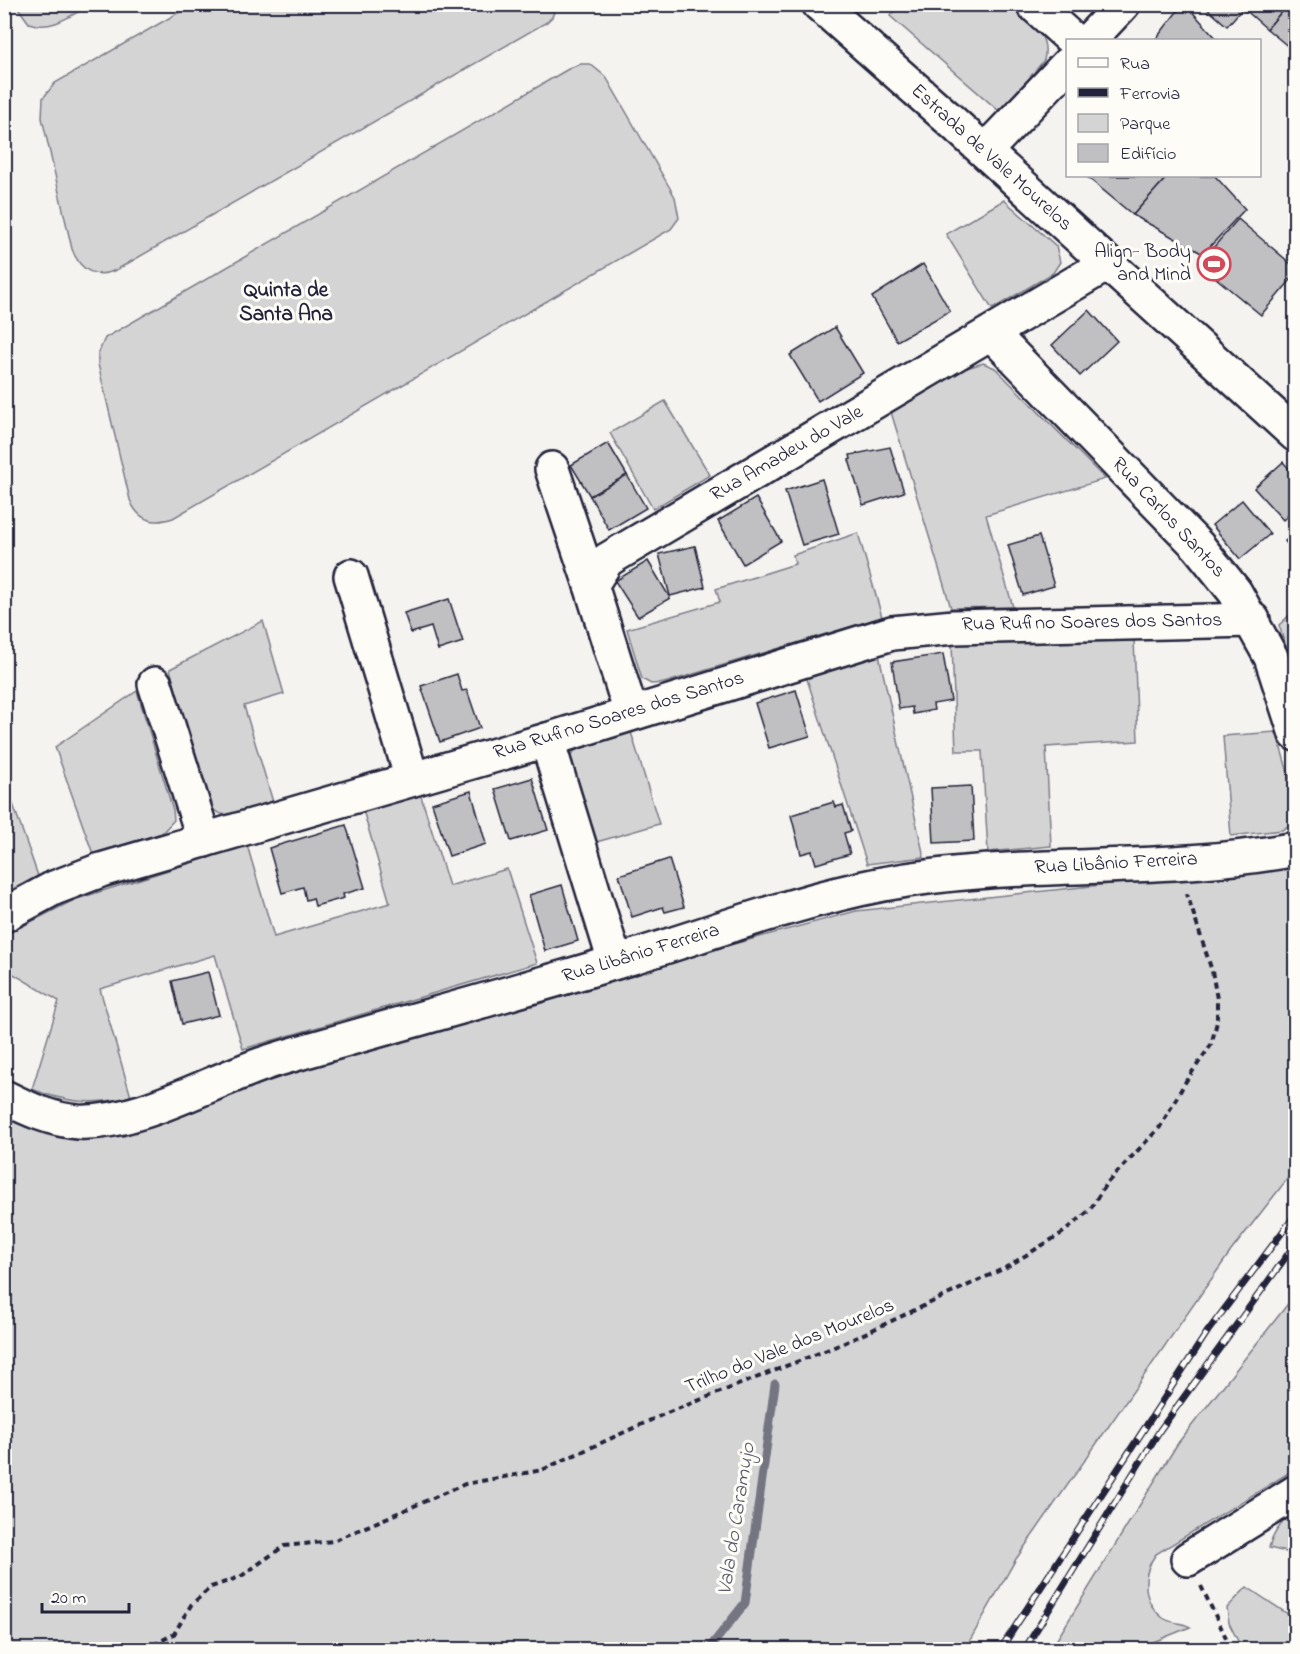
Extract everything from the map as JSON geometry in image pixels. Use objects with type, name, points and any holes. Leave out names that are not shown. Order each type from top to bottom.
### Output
[{"type":"street","name":"Estrada de Vale Mourelos","points":[[819,4],[985,151],[1296,435]]},
{"type":"street","points":[[1032,4],[1073,39]]},
{"type":"street","points":[[1090,39],[1123,4]]},
{"type":"street","points":[[985,151],[1066,66]]},
{"type":"street","name":"Rua Amadeu do Vale","points":[[591,585],[607,560],[1107,264]]},
{"type":"street","name":"Rua Carlos Santos","points":[[992,334],[1198,546],[1235,592],[1272,657],[1296,734]]},
{"type":"street","points":[[552,468],[631,713]]},
{"type":"street","points":[[351,576],[412,779]]},
{"type":"street","name":"Rua Rufino Soares dos Santos","points":[[4,915],[78,878],[547,740],[892,633],[954,627],[1253,620]]},
{"type":"street","points":[[155,684],[204,840]]},
{"type":"street","points":[[547,740],[615,962]]},
{"type":"street","name":"Rua Libânio Ferreira","points":[[4,1097],[54,1118],[78,1122],[137,1114],[262,1064],[840,894],[883,884],[928,877],[1039,868],[1182,862],[1296,849]]},
{"type":"street","points":[[1188,1559],[1296,1492]]},
{"type":"path","name":"Trilho do Vale dos Mourelos","points":[[144,1650],[174,1634],[191,1605],[211,1587],[240,1577],[284,1546],[333,1541],[465,1484],[542,1470],[662,1415],[864,1334],[1005,1268],[1064,1232],[1090,1210],[1105,1185],[1160,1127],[1186,1081],[1211,1045],[1217,1022],[1217,999],[1212,971],[1185,888],[1182,862]]},
{"type":"path","points":[[1188,1559],[1232,1650]]},
{"type":"green space","points":[[16,5],[90,5],[61,21],[37,25],[29,23]]},
{"type":"green space","points":[[192,5],[557,5],[547,22],[118,269],[103,274],[90,271],[79,263],[72,249],[42,118],[43,98],[55,83]]},
{"type":"green space","points":[[900,5],[1009,5],[1030,22],[1041,35],[1045,50],[1044,60],[1008,105],[998,110],[890,16]]},
{"type":"green space","points":[[590,64],[606,77],[675,197],[679,218],[671,229],[173,518],[153,521],[137,512],[130,500],[98,364],[98,354],[105,338],[570,68]]},
{"type":"green space","points":[[1004,200],[1056,246],[1060,262],[1053,273],[992,309],[946,234]]},
{"type":"green space","points":[[983,363],[995,368],[1105,479],[986,515],[1013,607],[951,608],[891,412],[964,369]]},
{"type":"green space","points":[[665,401],[710,475],[653,509],[610,433]]},
{"type":"green space","points":[[858,533],[882,617],[664,683],[651,684],[642,679],[627,629],[720,602],[716,589],[795,564],[793,555]]},
{"type":"green space","points":[[1295,610],[1295,676],[1279,625]]},
{"type":"green space","points":[[263,621],[284,694],[244,706],[273,802],[228,815],[215,811],[207,800],[170,669]]},
{"type":"green space","points":[[1134,640],[1138,741],[1046,747],[1051,846],[988,852],[982,751],[956,751],[952,644]]},
{"type":"green space","points":[[879,655],[924,857],[867,864],[806,676]]},
{"type":"green space","points":[[137,691],[174,820],[162,833],[93,854],[55,747]]},
{"type":"green space","points":[[631,732],[659,824],[593,843],[570,757],[577,748]]},
{"type":"green space","points":[[1276,732],[1295,796],[1295,822],[1282,830],[1231,836],[1223,736]]},
{"type":"green space","points":[[5,781],[38,876],[4,895]]},
{"type":"green space","points":[[420,793],[449,886],[507,869],[537,963],[243,1049],[215,955],[100,989],[131,1097],[92,1102],[69,1100],[32,1089],[59,1001],[7,970],[5,973],[5,935],[74,900],[247,845],[274,937],[390,903],[363,810]]},
{"type":"green space","points":[[1295,861],[1295,1169],[1231,1251],[1016,1559],[965,1649],[5,1649],[4,1111],[70,1139],[124,1136],[192,1099],[429,1026],[856,911],[1281,866]]},
{"type":"green space","points":[[1295,1295],[1295,1469],[1156,1554],[1148,1570],[1146,1588],[1156,1611],[1166,1620],[1190,1627],[1136,1649],[1051,1649],[1178,1443]]},
{"type":"green space","points":[[1295,1512],[1295,1554],[1269,1548],[1279,1527]]},
{"type":"green space","points":[[1247,1587],[1295,1619],[1295,1649],[1242,1649],[1229,1623],[1227,1608]]},
{"type":"building","points":[[1185,4],[1217,39],[1156,39]]},
{"type":"building","points":[[1202,4],[1288,4],[1267,29],[1243,8],[1227,26]]},
{"type":"building","points":[[1288,4],[1296,4],[1296,53],[1267,29]]},
{"type":"building","points":[[1087,177],[1167,177],[1133,215]]},
{"type":"building","points":[[1167,177],[1216,177],[1245,209],[1203,254],[1133,215]]},
{"type":"building","points":[[1238,219],[1296,268],[1296,274],[1261,315],[1199,264]]},
{"type":"building","points":[[923,264],[950,311],[897,341],[872,297]]},
{"type":"building","points":[[1089,310],[1117,341],[1080,376],[1052,345]]},
{"type":"building","points":[[835,327],[863,373],[818,401],[790,355]]},
{"type":"building","points":[[608,443],[627,475],[590,496],[571,465]]},
{"type":"building","points":[[890,447],[904,492],[863,505],[849,460],[850,455]]},
{"type":"building","points":[[1283,462],[1296,476],[1296,508],[1283,520],[1254,488]]},
{"type":"building","points":[[627,475],[646,508],[609,530],[590,496]]},
{"type":"building","points":[[822,479],[839,534],[802,545],[785,491]]},
{"type":"building","points":[[756,498],[781,541],[743,564],[718,521]]},
{"type":"building","points":[[1242,500],[1270,534],[1240,559],[1212,525]]},
{"type":"building","points":[[1296,532],[1296,555],[1285,541]]},
{"type":"building","points":[[1039,536],[1054,586],[1023,595],[1008,545]]},
{"type":"building","points":[[695,546],[705,587],[670,596],[659,554]]},
{"type":"building","points":[[648,561],[670,598],[638,617],[615,581]]},
{"type":"building","points":[[449,599],[463,642],[438,650],[431,627],[411,633],[404,613]]},
{"type":"building","points":[[943,654],[951,701],[933,704],[934,710],[913,714],[912,707],[899,709],[892,662]]},
{"type":"building","points":[[457,674],[462,691],[467,690],[480,728],[440,742],[421,686]]},
{"type":"building","points":[[796,690],[810,736],[769,748],[755,703]]},
{"type":"building","points":[[532,778],[548,830],[511,841],[495,789]]},
{"type":"building","points":[[971,786],[974,841],[934,843],[931,788]]},
{"type":"building","points":[[471,791],[486,844],[449,856],[432,803]]},
{"type":"building","points":[[834,802],[836,807],[843,805],[851,831],[844,833],[850,854],[816,864],[812,851],[801,854],[791,815]]},
{"type":"building","points":[[346,825],[365,888],[343,894],[344,898],[315,906],[313,898],[306,900],[303,887],[282,893],[269,848]]},
{"type":"building","points":[[669,859],[684,907],[665,912],[663,907],[632,917],[619,875]]},
{"type":"building","points":[[562,885],[578,941],[545,951],[529,895]]},
{"type":"building","points":[[208,972],[219,1015],[182,1024],[172,981]]},
{"type":"waterway","name":"Vala do Caramujo","points":[[708,1650],[745,1603],[775,1384]]},
{"type":"railway","points":[[1000,1650],[1208,1331],[1296,1214]]},
{"type":"railway","points":[[1024,1650],[1160,1430],[1296,1243]]},
{"type":"place","name":"Align- Body and Mind","points":[[1214,264]]},
{"type":"district","name":"Quinta de Santa Ana","points":[[286,303]]}]
